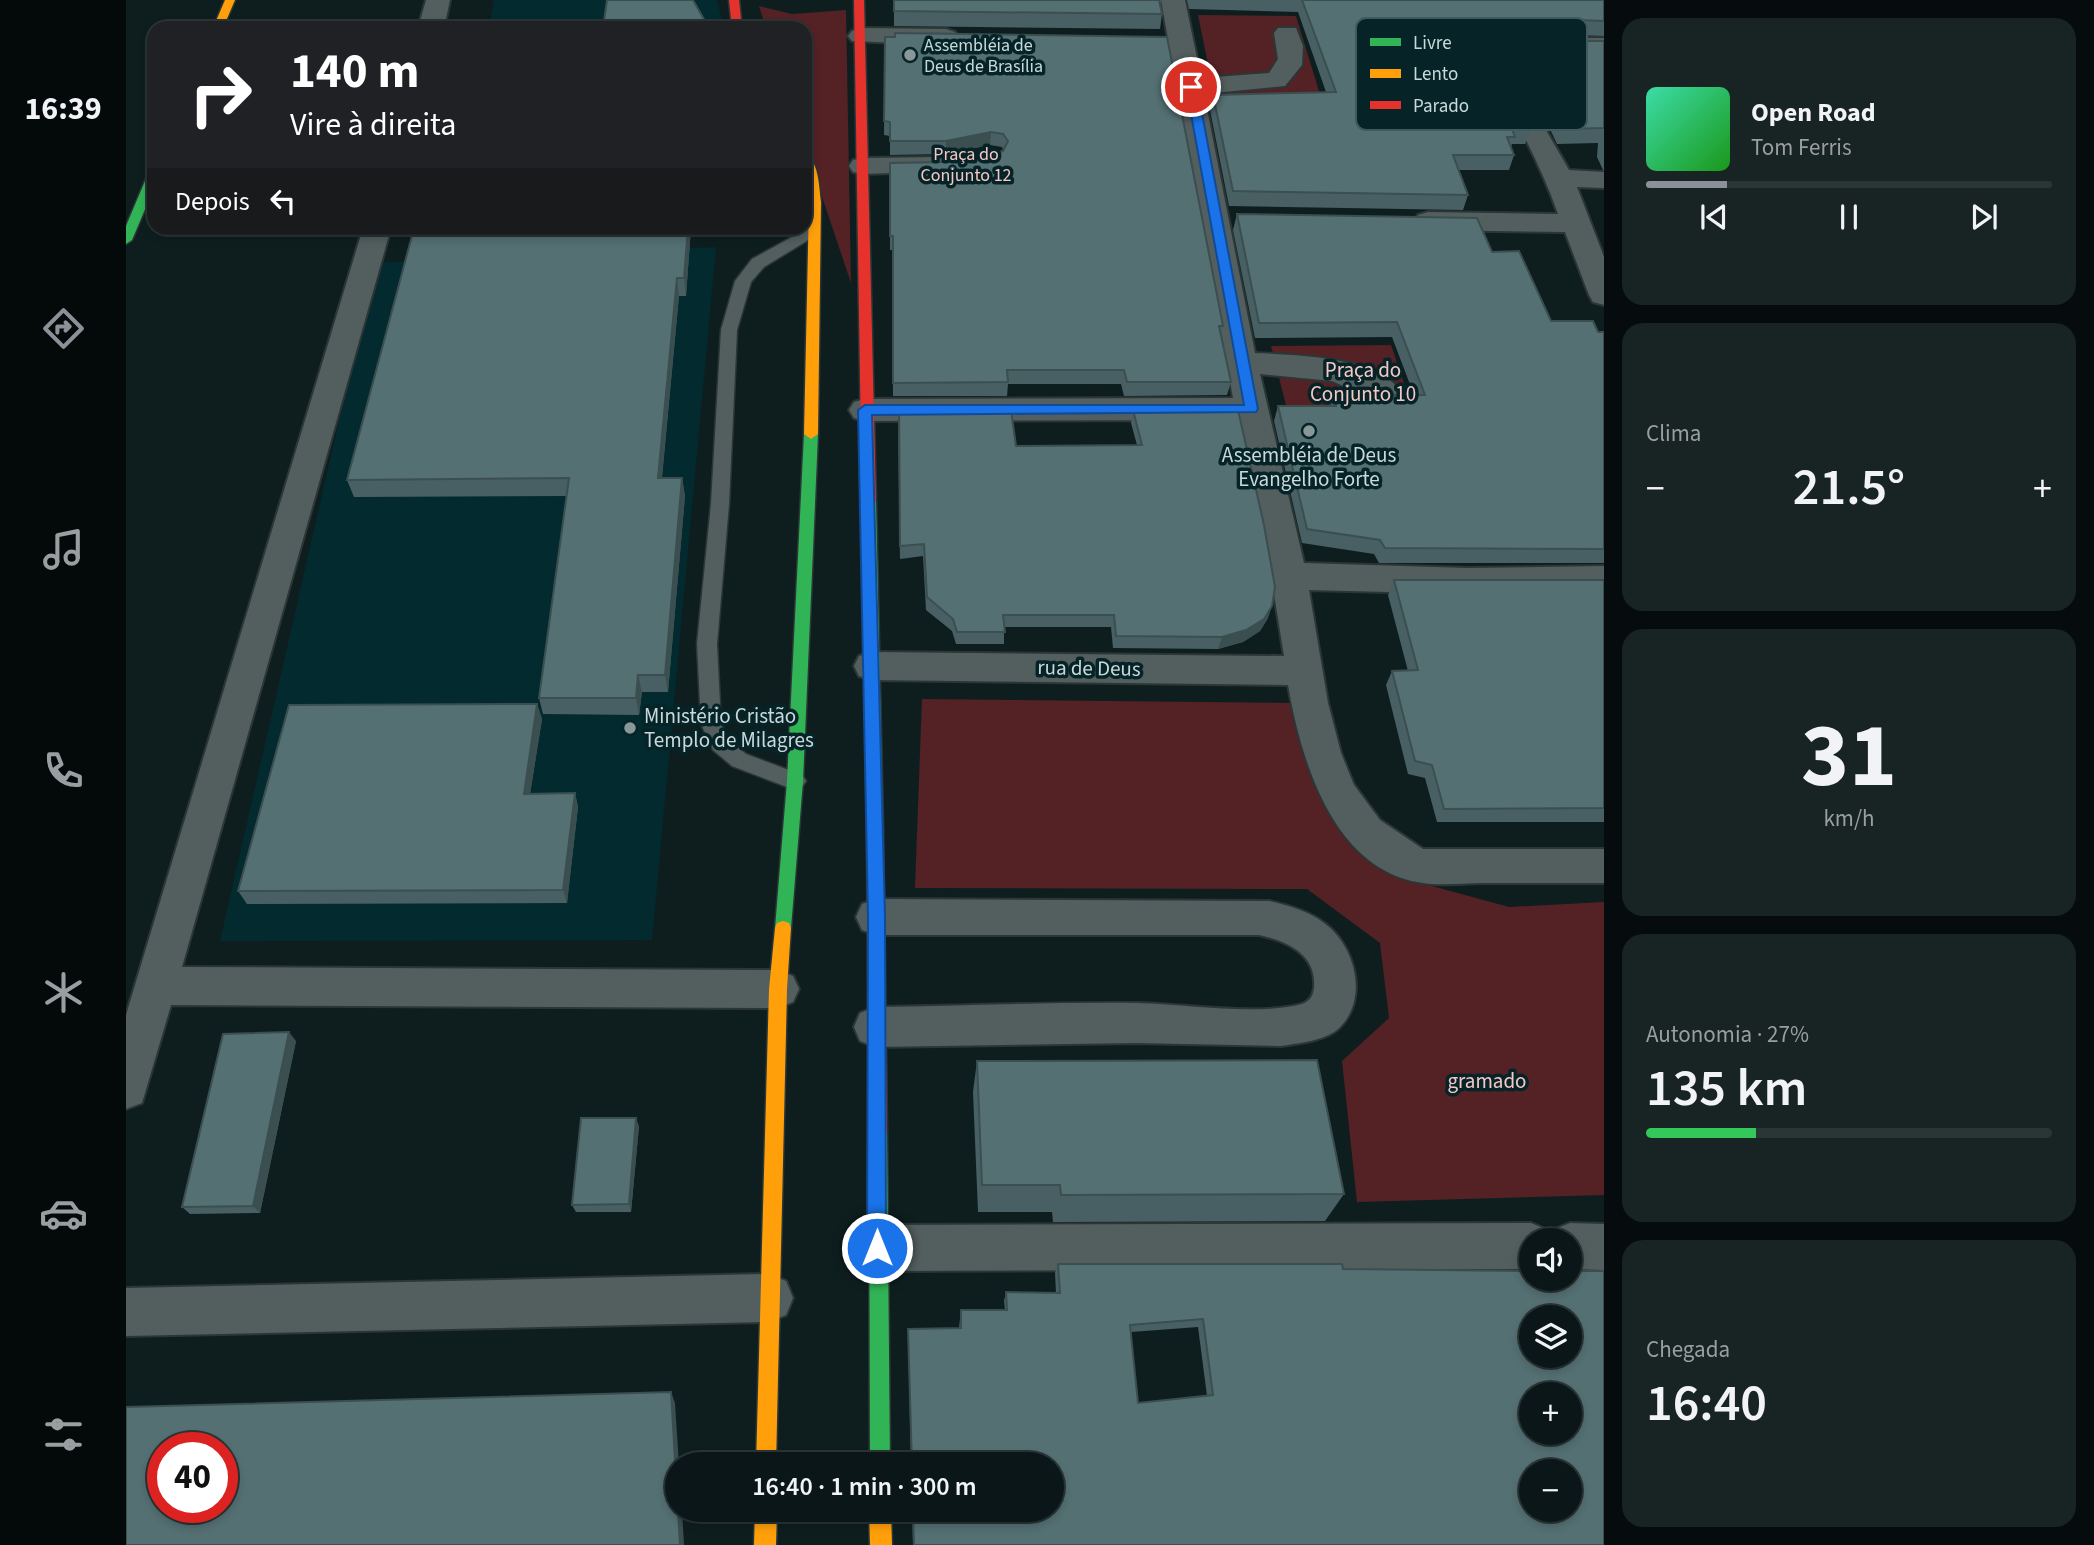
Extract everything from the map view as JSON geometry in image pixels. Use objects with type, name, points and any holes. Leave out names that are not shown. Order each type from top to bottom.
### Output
[{"type":"main road","points":[[221,21],[230,0]]},
{"type":"main road","points":[[734,0],[736,21]]},
{"type":"main road","points":[[859,0],[877,917],[875,1027],[880,1452]]},
{"type":"main road","points":[[766,1452],[778,989],[795,781],[812,410],[813,231],[816,205],[812,176]]},
{"type":"main road","points":[[126,240],[147,190]]},
{"type":"main road","points":[[765,1545],[766,1522]]},
{"type":"main road","points":[[880,1522],[881,1545]]},
{"type":"street","points":[[433,21],[438,0]]},
{"type":"street","points":[[1173,0],[1167,40],[1191,87],[1230,218],[1242,363],[1327,765],[1345,807],[1360,826],[1401,859],[1422,866],[1604,866]]},
{"type":"street","points":[[1191,87],[1276,80],[1284,75],[1293,52],[1287,33]]},
{"type":"street","points":[[861,36],[972,38]]},
{"type":"street","points":[[1534,130],[1559,178],[1574,223],[1604,295]]},
{"type":"street","points":[[863,166],[946,165],[969,162]]},
{"type":"street","points":[[1559,178],[1604,180]]},
{"type":"street","points":[[1395,220],[1574,223]]},
{"type":"street","points":[[126,1088],[375,235]]},
{"type":"street","points":[[1242,363],[1302,366],[1351,373],[1388,395]]},
{"type":"street","points":[[865,410],[1251,409]]},
{"type":"street","points":[[1289,576],[1468,581],[1604,579]]},
{"type":"street","name":"rua de Deus","points":[[872,666],[1306,671]]},
{"type":"street","points":[[875,1027],[1136,1023],[1286,1026],[1318,1019],[1329,1008],[1336,978],[1330,956],[1318,941],[1302,929],[1259,916],[877,917]]},
{"type":"street","points":[[155,986],[778,989]]},
{"type":"street","points":[[877,1248],[1519,1246]]},
{"type":"street","points":[[1582,1246],[1604,1247]]},
{"type":"street","points":[[126,1312],[769,1298]]},
{"type":"lane","points":[[795,781],[739,760],[720,744],[711,724],[708,644],[720,505],[729,330],[743,281],[758,263],[806,235]]},
{"type":"shaded area","points":[[494,0],[717,0],[722,21],[490,21]]},
{"type":"shaded area","points":[[716,247],[652,940],[220,941],[375,263]]},
{"type":"green space","points":[[759,6],[792,14],[846,10],[851,283],[812,167],[812,21],[764,21]]},
{"type":"green space","points":[[1198,15],[1296,16],[1322,101],[1216,104]]},
{"type":"green space","name":"Praça do Conjunto 10","points":[[1391,345],[1417,421],[1289,417],[1271,346]]},
{"type":"green space","name":"gramado","points":[[922,699],[1292,703],[1341,833],[1421,883],[1509,907],[1604,902],[1604,1195],[1357,1202],[1342,1061],[1389,1018],[1380,943],[1307,889],[915,888]]},
{"type":"building","points":[[607,0],[693,0],[705,21],[604,21]]},
{"type":"building","points":[[894,0],[1159,0],[1162,14],[894,11]]},
{"type":"building","points":[[1302,0],[1604,0],[1604,21],[1587,20],[1587,18],[1356,18],[1356,130],[1512,130],[1515,137],[1507,137],[1514,155],[1453,155],[1468,195],[1233,191],[1213,95],[1336,92]]},
{"type":"building","points":[[895,33],[1167,37],[1223,326],[1219,326],[1231,382],[1127,382],[1124,370],[1007,370],[1008,382],[893,383],[890,163],[947,162],[1003,151],[1008,141],[1003,134],[991,132],[946,141],[890,141],[890,122],[884,121],[885,37],[895,37]]},
{"type":"building","points":[[1587,41],[1604,41],[1604,128],[1587,128]]},
{"type":"building","points":[[1237,214],[1477,218],[1492,252],[1519,251],[1551,321],[1593,321],[1598,332],[1604,332],[1604,549],[1385,548],[1380,540],[1307,529],[1278,406],[1336,406],[1334,395],[1425,395],[1397,322],[1259,323]]},
{"type":"building","points":[[412,235],[687,235],[684,278],[677,278],[658,478],[682,478],[665,675],[638,675],[636,698],[539,698],[569,478],[347,480]]},
{"type":"building","points":[[1011,410],[1016,446],[1142,445],[1133,410],[1238,410],[1275,587],[1272,606],[1264,619],[1246,630],[1222,637],[1116,636],[1114,615],[1003,615],[1005,632],[957,632],[953,619],[927,597],[924,544],[900,546],[899,412]]},
{"type":"building","points":[[1394,580],[1604,580],[1604,808],[1444,809],[1432,765],[1415,761],[1392,671],[1418,670]]},
{"type":"building","points":[[537,704],[524,794],[575,793],[563,890],[238,891],[289,705]]},
{"type":"building","points":[[289,1032],[253,1206],[182,1207],[223,1034]]},
{"type":"building","points":[[1317,1060],[1344,1194],[1061,1195],[1060,1185],[982,1185],[977,1061]]},
{"type":"building","points":[[581,1118],[636,1118],[629,1204],[572,1205]]},
{"type":"building","points":[[1058,1264],[1342,1264],[1343,1269],[1519,1271],[1519,1291],[1582,1291],[1582,1271],[1604,1271],[1604,1545],[914,1545],[913,1522],[1064,1522],[1064,1452],[912,1452],[908,1329],[961,1328],[961,1310],[1007,1310],[1006,1292],[1060,1293]],"holes":[[[1203,1319],[1213,1395],[1138,1403],[1130,1325]]]},
{"type":"building","points":[[671,1392],[675,1452],[665,1452],[665,1522],[679,1522],[680,1545],[126,1545],[126,1407]]},
{"type":"traffic: fast","points":[[126,240],[147,190]]},
{"type":"traffic: fast","points":[[783,928],[795,781],[811,434]]},
{"type":"traffic: fast","points":[[869,502],[875,830]]},
{"type":"traffic: fast","points":[[878,1132],[880,1452]]},
{"type":"traffic: slow","points":[[221,21],[230,0]]},
{"type":"traffic: slow","points":[[811,434],[815,202],[812,175]]},
{"type":"traffic: slow","points":[[766,1452],[778,989],[783,928]]},
{"type":"traffic: slow","points":[[765,1545],[766,1522]]},
{"type":"traffic: slow","points":[[880,1522],[881,1545]]},
{"type":"traffic: jam","points":[[734,0],[736,21]]},
{"type":"traffic: jam","points":[[859,0],[869,502]]},
{"type":"traffic: jam","points":[[875,830],[878,1132]]},
{"type":"place","name":"Assembléia de Deus de Brasília","points":[[910,55]]},
{"type":"place","name":"Assembléia de Deus Evangelho Forte","points":[[1309,431]]},
{"type":"place","name":"Ministério Cristão Templo de Milagres","points":[[630,728]]},
{"type":"route","points":[[877,1248],[877,917],[865,410],[1251,409],[1191,87]]},
{"type":"park label","name":"Praça do Conjunto 12","points":[[966,164]]}]
